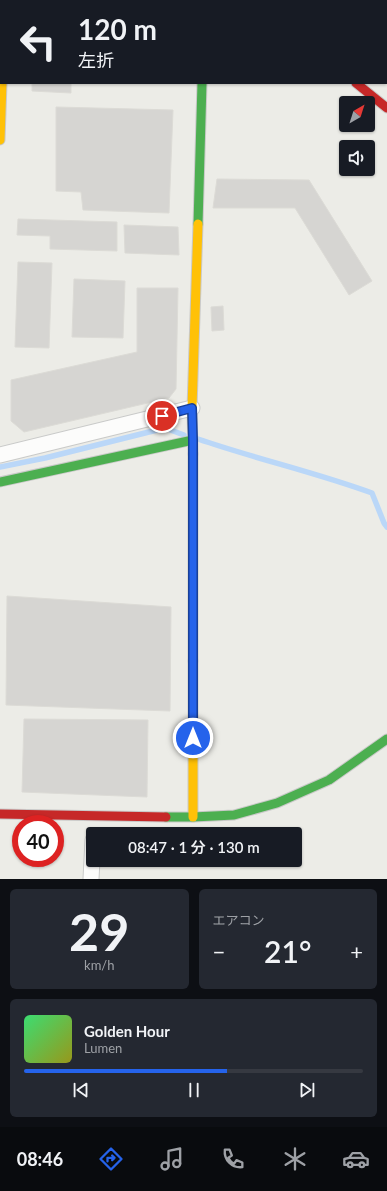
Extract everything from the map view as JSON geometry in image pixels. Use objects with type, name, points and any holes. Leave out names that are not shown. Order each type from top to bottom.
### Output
[{"type":"street","points":[[0,140],[2,84]]},
{"type":"street","points":[[193,817],[192,408],[202,84]]},
{"type":"street","points":[[357,84],[387,108]]},
{"type":"street","points":[[0,455],[192,408]]},
{"type":"street","points":[[0,482],[193,440]]},
{"type":"street","points":[[0,814],[193,817],[234,816],[277,803],[329,780],[387,739]]},
{"type":"street","points":[[93,827],[94,816]]},
{"type":"street","points":[[92,867],[92,879]]},
{"type":"building","points":[[32,84],[71,84],[71,93],[32,91]]},
{"type":"building","points":[[56,107],[173,110],[169,213],[83,210],[81,192],[56,191]]},
{"type":"building","points":[[217,179],[309,180],[372,281],[349,295],[295,208],[213,208]]},
{"type":"building","points":[[18,219],[117,222],[117,251],[50,249],[50,236],[17,235]]},
{"type":"building","points":[[124,225],[178,227],[179,255],[125,253]]},
{"type":"building","points":[[18,262],[52,263],[49,348],[15,347]]},
{"type":"building","points":[[74,279],[125,281],[123,338],[72,337]]},
{"type":"building","points":[[137,288],[178,288],[176,389],[169,398],[24,432],[11,421],[11,380],[137,352]]},
{"type":"building","points":[[223,306],[224,330],[212,331],[211,307]]},
{"type":"building","points":[[7,596],[171,607],[170,711],[6,705]]},
{"type":"building","points":[[24,719],[148,720],[147,797],[22,792]]},
{"type":"waterway","points":[[0,467],[45,458],[165,428],[184,435]]},
{"type":"waterway","points":[[198,439],[372,493],[387,527]]},
{"type":"traffic: fast","points":[[198,224],[202,84]]},
{"type":"traffic: fast","points":[[0,482],[193,440]]},
{"type":"traffic: fast","points":[[166,817],[234,815],[277,803],[329,780],[387,739]]},
{"type":"traffic: slow","points":[[0,140],[2,84]]},
{"type":"traffic: slow","points":[[193,454],[192,408],[198,224]]},
{"type":"traffic: slow","points":[[193,661],[193,817]]},
{"type":"traffic: jam","points":[[357,84],[387,108]]},
{"type":"traffic: jam","points":[[193,454],[193,661]]},
{"type":"traffic: jam","points":[[0,814],[166,817]]},
{"type":"route","points":[[162,416],[192,408],[193,738]]}]
